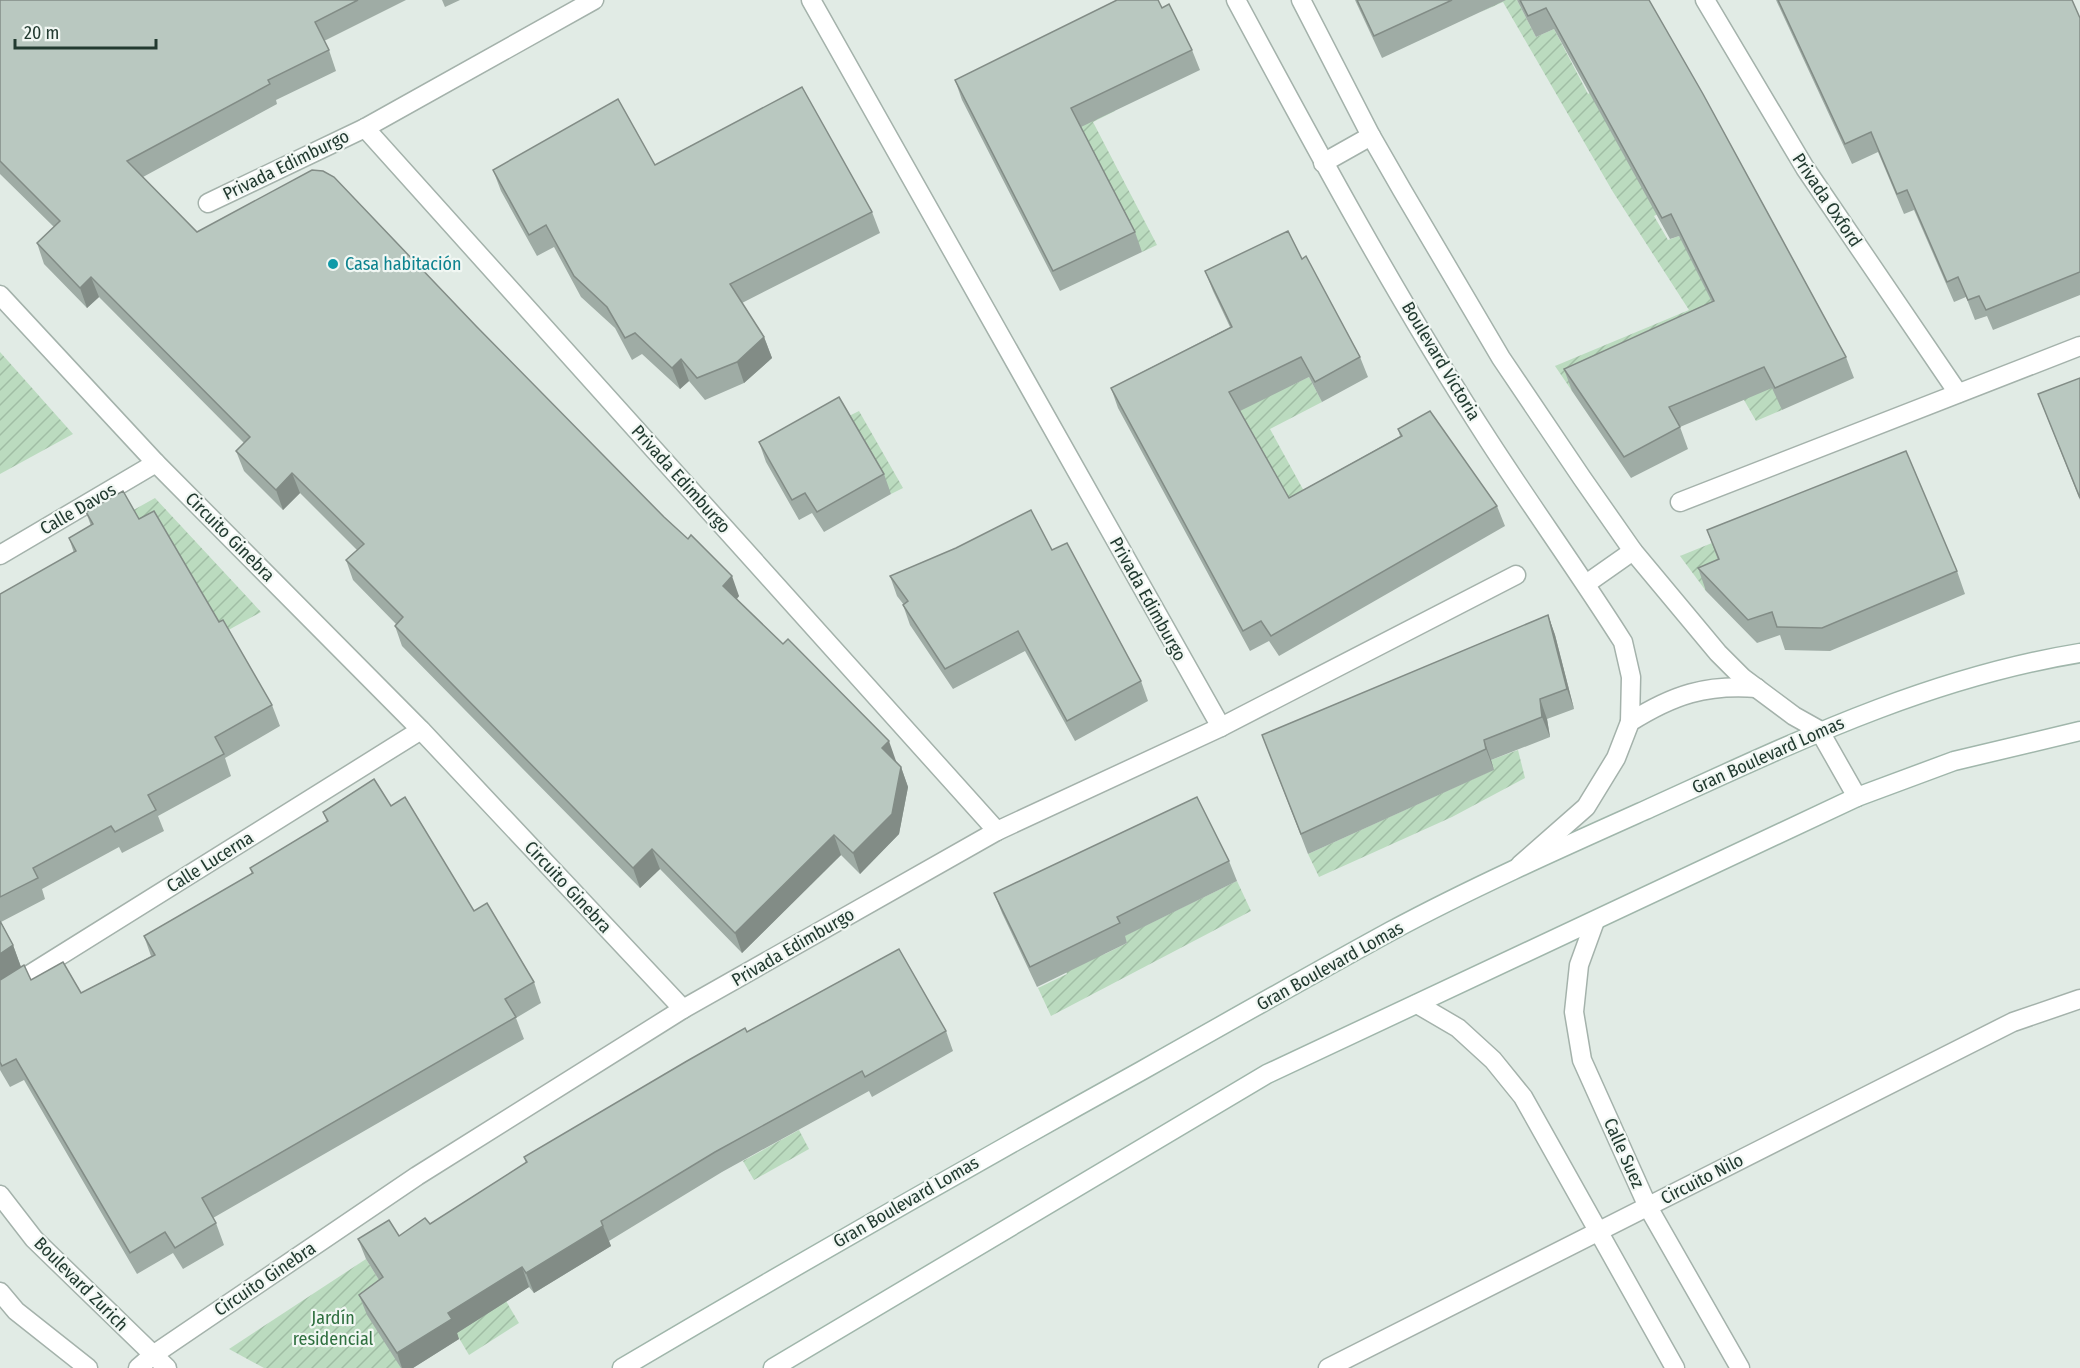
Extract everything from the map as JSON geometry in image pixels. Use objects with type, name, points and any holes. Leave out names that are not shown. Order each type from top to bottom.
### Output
[{"type":"street","name":"Privada Edimburgo","points":[[208,203],[365,128],[594,0]]},
{"type":"street","name":"Privada Edimburgo","points":[[811,0],[1221,727]]},
{"type":"street","name":"Boulevard Victoria","points":[[1236,0],[1323,163],[1489,441],[1623,642],[1631,677],[1630,722],[1616,758],[1586,807],[1514,870]]},
{"type":"street","points":[[1301,0],[1371,136],[1501,358],[1633,551],[1718,653],[1794,716],[1819,730],[1857,797]]},
{"type":"street","name":"Privada Oxford","points":[[1705,0],[1805,168],[1958,393]]},
{"type":"street","name":"Privada Edimburgo","points":[[365,128],[997,831]]},
{"type":"street","points":[[1323,163],[1371,136]]},
{"type":"street","name":"Circuito Ginebra","points":[[0,295],[156,463],[420,730],[683,1009],[417,1176],[153,1355],[138,1368]]},
{"type":"street","points":[[1680,502],[2080,346]]},
{"type":"street","name":"Calle Davos","points":[[0,555],[156,463]]},
{"type":"street","points":[[1586,584],[1633,551]]},
{"type":"street","name":"Privada Edimburgo","points":[[683,1009],[997,831],[1221,727],[1516,575]]},
{"type":"street","name":"Gran Boulevard Lomas","points":[[622,1368],[876,1218],[1394,930],[1514,870],[1819,730],[1885,704],[1956,682],[2048,658],[2080,653]]},
{"type":"street","points":[[1630,722],[1675,697],[1704,688],[1757,687]]},
{"type":"street","name":"Calle Lucerna","points":[[0,993],[420,730]]},
{"type":"street","points":[[773,1368],[1267,1074],[1857,797],[1954,761],[2080,730]]},
{"type":"street","name":"Calle Suez","points":[[1595,921],[1579,965],[1574,1012],[1582,1060],[1648,1207],[1740,1368]]},
{"type":"street","name":"Circuito Nilo","points":[[1328,1368],[2013,1022],[2080,999]]},
{"type":"street","points":[[1417,1004],[1458,1028],[1493,1060],[1523,1097],[1675,1368]]},
{"type":"street","name":"Boulevard Zurich","points":[[0,1195],[34,1239],[167,1368]]},
{"type":"street","points":[[0,1292],[16,1311],[88,1368]]},
{"type":"green space","points":[[1502,0],[1517,0],[1536,37],[1554,29],[1588,94],[1600,87],[1668,209],[1654,216],[1668,240],[1679,236],[1770,339],[1782,410],[1756,421],[1744,400],[1637,363],[1572,391],[1555,366],[1689,310],[1613,192],[1503,2],[1481,12]]},
{"type":"green space","points":[[1081,43],[1115,111],[1093,122],[1157,245],[1142,252],[1078,129]]},
{"type":"green space","points":[[0,352],[73,434],[0,474]]},
{"type":"green space","points":[[1210,361],[1288,387],[1309,377],[1322,402],[1270,429],[1305,493],[1287,502]]},
{"type":"green space","points":[[859,411],[903,488],[891,494],[847,417]]},
{"type":"green space","points":[[155,498],[261,612],[169,663],[147,541],[130,512]]},
{"type":"green space","points":[[1739,532],[1727,582],[1706,591],[1680,556]]},
{"type":"green space","points":[[1518,750],[1525,778],[1452,817],[1319,877],[1308,854],[1493,770],[1491,760]]},
{"type":"green space","points":[[1237,881],[1251,911],[1051,1016],[1038,988],[1067,974],[1062,963],[1105,954],[1127,943],[1124,936]]},
{"type":"green space","points":[[799,1130],[809,1149],[754,1180],[743,1161]]},
{"type":"green space","name":"Jardín residencial","points":[[366,1259],[391,1299],[401,1368],[264,1368],[229,1349]]},
{"type":"green space","points":[[506,1301],[519,1323],[469,1355],[456,1333]]},
{"type":"building","points":[[0,0],[358,0],[315,22],[329,50],[268,80],[270,84],[127,161],[197,232],[312,170],[323,171],[334,177],[476,326],[664,517],[688,539],[691,535],[732,576],[723,586],[783,644],[788,639],[889,741],[882,748],[901,767],[892,814],[853,853],[834,835],[735,933],[652,849],[633,868],[395,626],[403,617],[346,560],[364,544],[292,473],[276,490],[236,451],[250,437],[91,277],[80,288],[37,243],[60,221],[0,161]]},
{"type":"building","points":[[1117,0],[1158,0],[1162,8],[1169,4],[1192,50],[1071,108],[1135,232],[1053,271],[955,80]]},
{"type":"building","points":[[1357,0],[1452,0],[1374,36]]},
{"type":"building","points":[[1520,0],[1649,0],[1703,94],[1846,357],[1775,388],[1764,367],[1669,407],[1680,427],[1624,457],[1564,369],[1714,301],[1671,214],[1662,218],[1546,8],[1528,16]]},
{"type":"building","points":[[1778,0],[2072,0],[2080,18],[2080,272],[1986,310],[1979,296],[1968,300],[1958,277],[1947,282],[1907,190],[1897,194],[1871,132],[1845,144]]},
{"type":"building","points":[[802,87],[872,212],[730,284],[764,337],[737,362],[697,378],[681,359],[672,368],[635,333],[625,338],[607,307],[574,276],[546,225],[529,235],[493,170],[618,99],[655,165]]},
{"type":"building","points":[[1288,231],[1302,259],[1306,256],[1360,357],[1315,382],[1301,357],[1229,392],[1289,498],[1402,436],[1398,429],[1430,411],[1497,506],[1271,636],[1261,621],[1243,631],[1111,388],[1232,327],[1205,271]]},
{"type":"building","points":[[2080,378],[2080,498],[2038,394]]},
{"type":"building","points":[[839,397],[884,474],[817,512],[805,493],[792,500],[759,442]]},
{"type":"building","points":[[1906,451],[1957,571],[1822,628],[1777,627],[1772,612],[1748,620],[1698,568],[1719,559],[1707,530]]},
{"type":"building","points":[[123,491],[139,519],[154,511],[219,622],[223,620],[272,705],[215,737],[224,754],[148,795],[156,810],[115,832],[111,826],[33,868],[38,878],[0,897],[0,594],[76,551],[69,538],[93,524],[86,512]]},
{"type":"building","points":[[1031,510],[1052,550],[1067,543],[1141,681],[1067,721],[1018,631],[945,669],[903,605],[908,601],[890,576],[956,548]]},
{"type":"building","points":[[1548,615],[1567,689],[1540,699],[1542,717],[1484,740],[1486,749],[1301,834],[1262,735]]},
{"type":"building","points":[[374,779],[391,806],[405,797],[474,911],[487,903],[534,982],[505,999],[516,1017],[202,1198],[216,1223],[175,1248],[165,1232],[130,1253],[16,1059],[2,1066],[0,1062],[0,980],[24,965],[31,980],[63,962],[81,993],[155,955],[144,936],[253,873],[250,868],[328,821],[323,812]]},
{"type":"building","points":[[1197,797],[1229,861],[1117,917],[1120,923],[1030,967],[994,893]]},
{"type":"building","points":[[0,921],[13,945],[0,954]]},
{"type":"building","points":[[899,949],[946,1031],[865,1077],[862,1071],[715,1152],[601,1221],[603,1226],[526,1273],[522,1267],[448,1313],[452,1319],[397,1353],[359,1295],[383,1277],[358,1239],[389,1220],[399,1236],[425,1218],[430,1224],[527,1162],[524,1157],[687,1061],[745,1028],[747,1032]]},
{"type":"place","name":"Casa habitación","points":[[333,264]]}]
